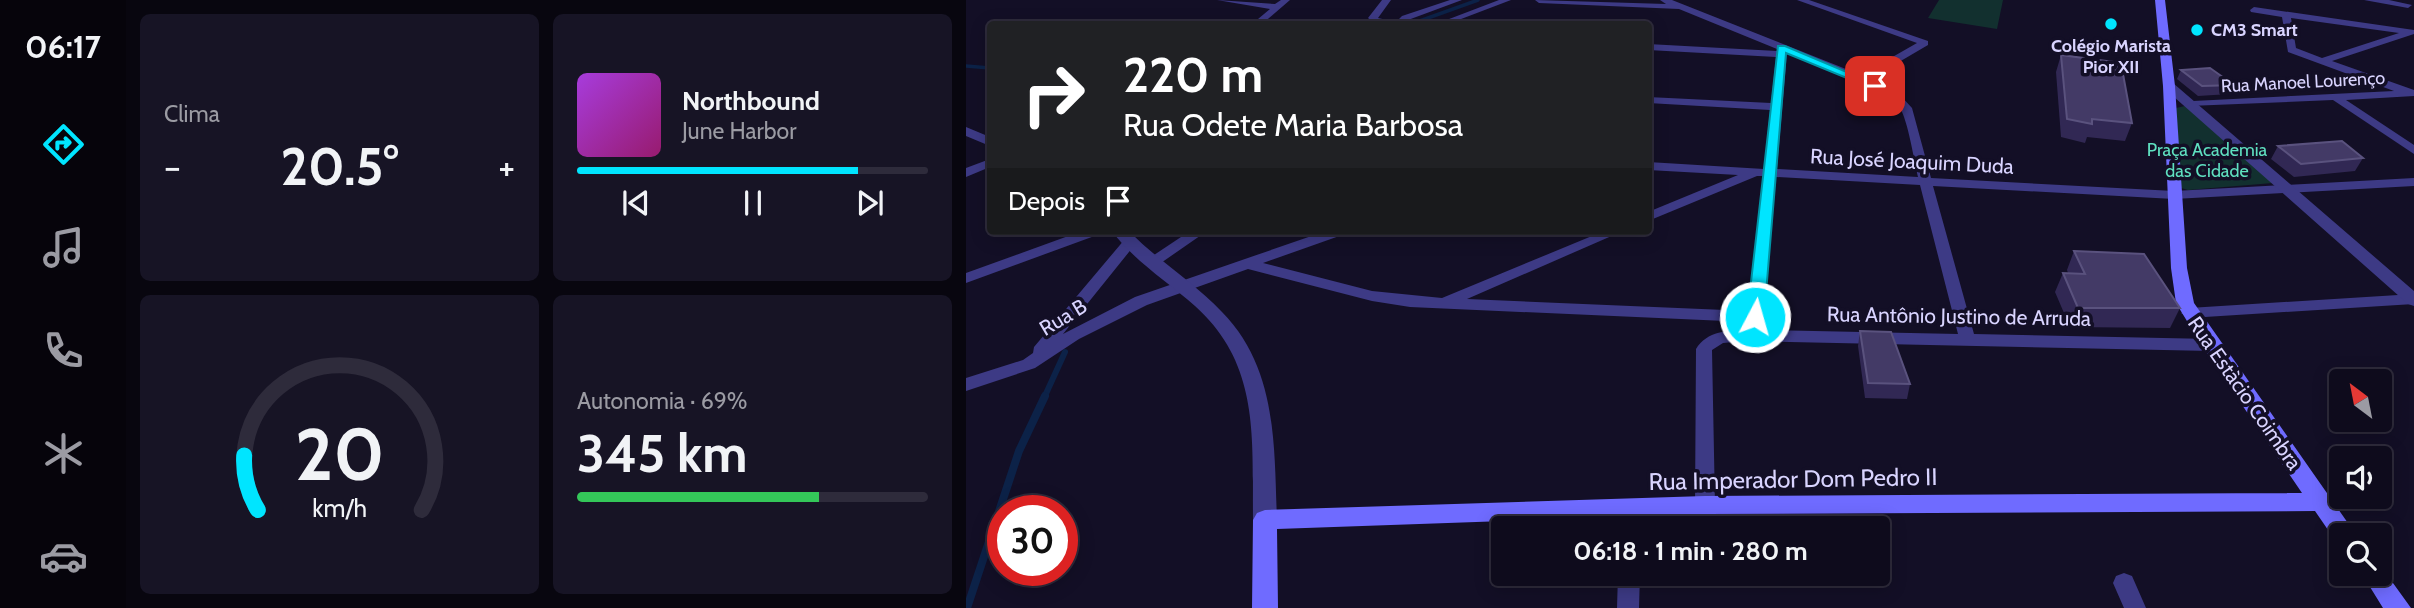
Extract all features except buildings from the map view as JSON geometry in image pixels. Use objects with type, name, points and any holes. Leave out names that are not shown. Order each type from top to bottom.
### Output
[{"type":"main road","name":"Rua Estàcio Coimbra","points":[[2160,0],[2169,86],[2180,286],[2189,313],[2336,523]]},
{"type":"main road","name":"Rua Imperador Dom Pedro II","points":[[1641,516],[1705,505],[2321,502]]},
{"type":"main road","name":"Rua Imperador Dom Pedro II","points":[[1265,520],[1491,519]]},
{"type":"main road","points":[[1265,520],[1265,608]]},
{"type":"main road","points":[[2382,586],[2398,608]]},
{"type":"street","points":[[1220,0],[1275,7]]},
{"type":"street","points":[[1260,21],[1286,0]]},
{"type":"street","points":[[1377,21],[1373,18],[1387,0]]},
{"type":"street","points":[[1402,21],[1458,0]]},
{"type":"street","points":[[1449,21],[1507,0]]},
{"type":"street","points":[[1539,0],[1673,2],[1781,51],[1862,79],[1895,97],[1906,108],[1923,180],[1968,338]]},
{"type":"street","points":[[1801,0],[1925,43],[1862,79]]},
{"type":"street","points":[[2368,0],[2411,6]]},
{"type":"street","points":[[2393,0],[2411,6]]},
{"type":"street","points":[[2254,10],[2412,33]]},
{"type":"street","points":[[2286,15],[2289,47],[2320,62],[2414,93]]},
{"type":"street","points":[[2320,62],[2412,33]]},
{"type":"street","points":[[1652,47],[1781,51]]},
{"type":"street","points":[[1755,335],[1764,172],[1781,51]]},
{"type":"street","points":[[2169,86],[2193,104],[2413,299]]},
{"type":"street","name":"Rua Manoel Lourenço","points":[[2193,104],[2338,99],[2414,93]]},
{"type":"street","points":[[2338,99],[2414,150]]},
{"type":"street","points":[[1652,100],[1774,107]]},
{"type":"street","points":[[968,132],[987,141]]},
{"type":"street","points":[[966,173],[987,164]]},
{"type":"street","name":"Rua José Joaquim Duda","points":[[1652,166],[2174,195],[2414,181]]},
{"type":"street","points":[[1652,215],[1764,172]]},
{"type":"street","points":[[966,278],[1084,235]]},
{"type":"street","points":[[1153,262],[1194,235]]},
{"type":"street","name":"Rua B","points":[[966,385],[1029,364],[1073,335],[1120,310],[1329,235]]},
{"type":"street","points":[[1440,305],[1606,235]]},
{"type":"street","points":[[1029,364],[1125,237],[1217,317],[1242,348],[1256,381],[1261,411],[1265,520]]},
{"type":"street","points":[[1248,264],[1372,296],[1440,305],[1755,317]]},
{"type":"street","points":[[2189,313],[2413,299]]},
{"type":"street","name":"Rua Antônio Justino de Arruda","points":[[1705,505],[1703,349],[1708,342],[1730,336],[1755,335],[2211,345]]},
{"type":"street","points":[[2124,583],[2135,608]]},
{"type":"street","points":[[1628,608],[1629,586]]},
{"type":"green space","points":[[1939,0],[2003,0],[1997,29],[1928,18]]},
{"type":"green space","name":"Praça Academia das Cidade","points":[[2185,106],[2273,183],[2188,190],[2181,188],[2176,108]]},
{"type":"waterway","points":[[1420,21],[1478,0]]},
{"type":"waterway","points":[[966,66],[987,68]]},
{"type":"waterway","points":[[1044,398],[1065,352]]},
{"type":"waterway","points":[[967,608],[1019,451],[1045,396]]},
{"type":"place","name":"Colégio Marista Pior XII","points":[[2111,24]]},
{"type":"place","name":"CM3 Smart","points":[[2197,30]]},
{"type":"route","points":[[1755,317],[1782,48],[1875,86]]}]
